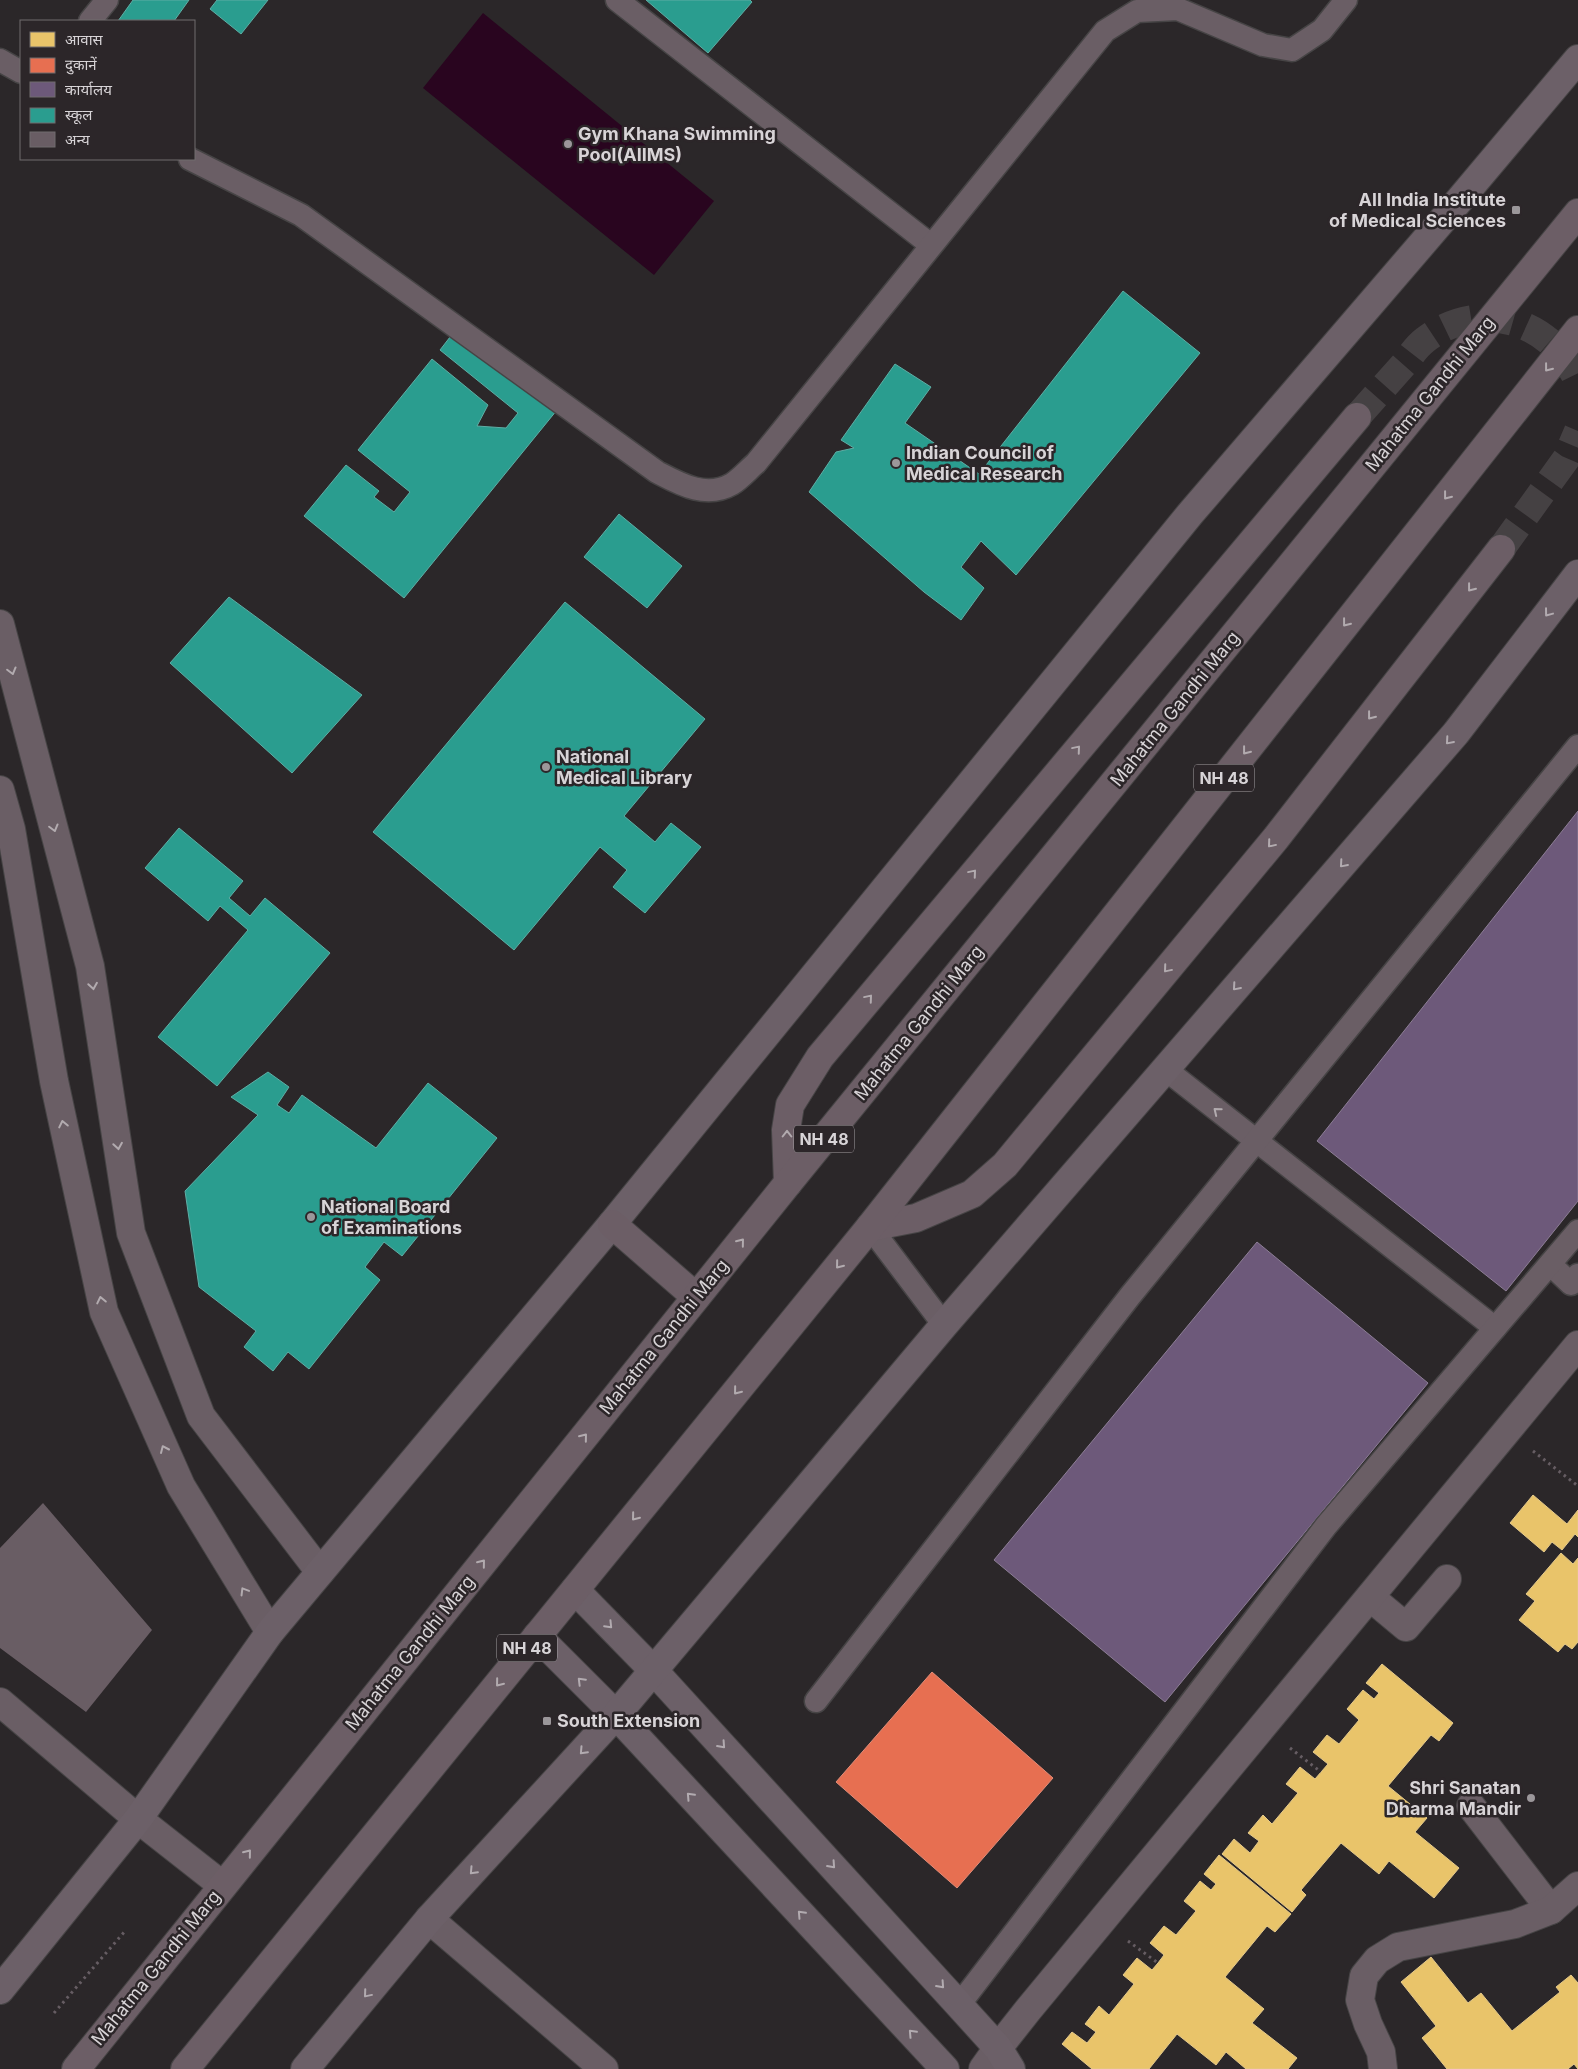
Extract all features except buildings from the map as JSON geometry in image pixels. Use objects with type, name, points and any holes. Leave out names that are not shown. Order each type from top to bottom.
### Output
[{"type":"main road","name":"Mahatma Gandhi Marg","points":[[76,2069],[788,1183],[1578,213]]},
{"type":"main road","name":"NH 48","points":[[185,2069],[870,1227],[1578,330]]},
{"type":"main road","points":[[788,1183],[786,1130],[790,1105],[820,1057],[1357,417]]},
{"type":"main road","points":[[870,1227],[916,1218],[972,1194],[1005,1166],[1276,838],[1501,550]]},
{"type":"main road","points":[[612,1224],[696,1297]]},
{"type":"street","points":[[0,1990],[138,1819],[270,1632],[612,1224],[1190,514],[1578,59]]},
{"type":"street","points":[[306,2069],[429,1919],[616,1715],[944,1325],[1456,733],[1578,574]]},
{"type":"street","points":[[0,624],[90,966],[131,1233],[200,1416],[320,1572]]},
{"type":"street","points":[[0,790],[11,829],[54,1080],[104,1312],[181,1486],[270,1632]]},
{"type":"street","points":[[575,1590],[654,1671],[960,2005],[997,2062],[1262,1727],[1578,1345]]},
{"type":"street","points":[[1370,1596],[1406,1627],[1447,1579]]},
{"type":"street","points":[[537,1636],[616,1715],[945,2069]]},
{"type":"street","points":[[0,1702],[138,1819],[222,1885]]},
{"type":"street","points":[[1471,1806],[1551,1910]]},
{"type":"street","points":[[1383,2069],[1381,2052],[1368,2024],[1360,2000],[1364,1976],[1378,1960],[1398,1947],[1515,1924],[1551,1910],[1578,1886]]},
{"type":"street","points":[[429,1919],[604,2069]]},
{"type":"lane","points":[[91,20],[107,0]]},
{"type":"lane","points":[[617,0],[930,245]]},
{"type":"lane","points":[[192,160],[301,215],[657,472],[684,486],[710,492],[732,484],[756,463],[930,245],[1105,31],[1137,11],[1178,9],[1262,45],[1292,50],[1322,30],[1346,0]]},
{"type":"lane","points":[[816,1702],[1124,1304],[1578,746]]},
{"type":"lane","points":[[1165,1069],[1255,1142],[1495,1328]]},
{"type":"lane","points":[[870,1227],[944,1325]]},
{"type":"lane","points":[[960,2005],[1326,1526],[1578,1231]]},
{"type":"lane","points":[[1550,1264],[1571,1284],[1578,1275]]},
{"type":"path","points":[[1509,1428],[1534,1452],[1578,1486]]},
{"type":"path","points":[[1262,1727],[1321,1772]]},
{"type":"path","points":[[54,2013],[126,1930]]},
{"type":"shaded area","name":"Gym Khana Swimming Pool(AIIMS)","points":[[483,13],[714,201],[654,275],[423,88]]},
{"type":"tunnel","points":[[1357,417],[1422,342],[1446,327],[1468,320],[1490,318],[1512,322],[1533,330],[1551,343],[1566,360],[1578,382]]},
{"type":"tunnel","points":[[1501,549],[1566,459],[1578,431]]},
{"type":"place","name":"Gym Khana Swimming Pool(AIIMS)","points":[[568,144]]},
{"type":"place","name":"All India Institute of Medical Sciences","points":[[1516,210]]},
{"type":"place","name":"Indian Council of Medical Research","points":[[896,463]]},
{"type":"place","name":"National Medical Library","points":[[546,767]]},
{"type":"place","name":"National Board of Examinations","points":[[311,1217]]},
{"type":"place","name":"South Extension","points":[[547,1721]]},
{"type":"place","name":"Shri Sanatan Dharma Mandir","points":[[1531,1798]]}]
